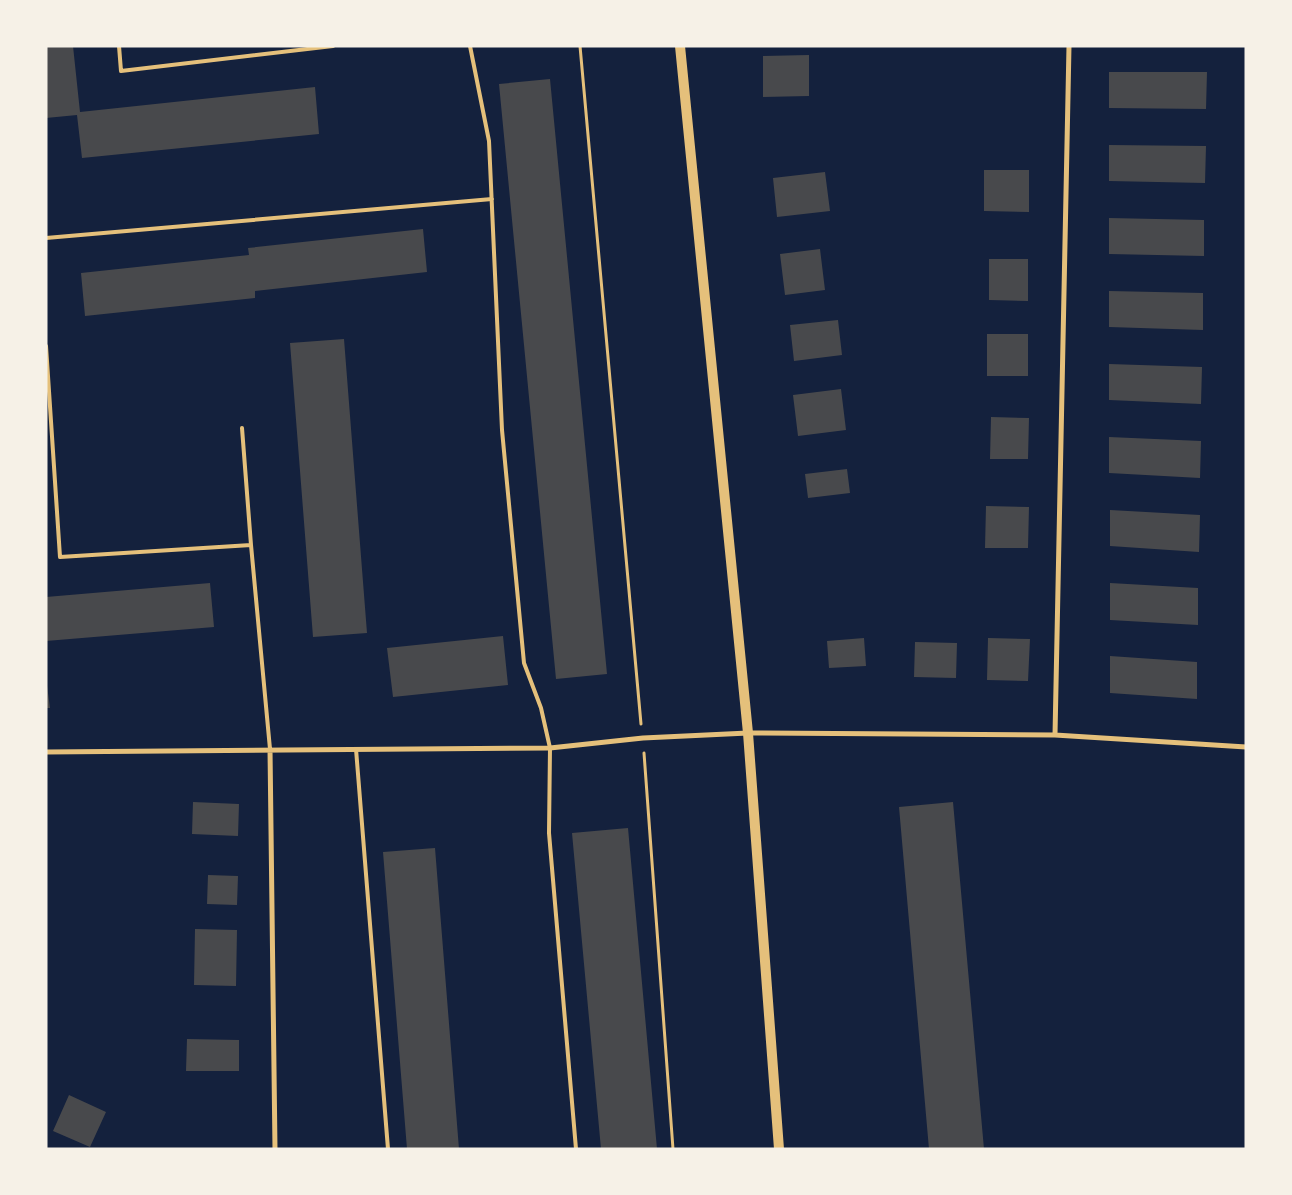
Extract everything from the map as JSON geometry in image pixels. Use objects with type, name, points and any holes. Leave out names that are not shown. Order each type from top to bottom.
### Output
[{"type":"main road","points":[[680,46],[748,733],[779,1149]]},
{"type":"street","points":[[1055,735],[1069,46]]},
{"type":"street","points":[[46,752],[550,748],[643,738],[748,733],[1055,735],[1246,748]]},
{"type":"street","points":[[270,749],[275,1149]]},
{"type":"lane","points":[[119,46],[121,71],[333,46]]},
{"type":"lane","points":[[470,46],[489,141],[502,430],[524,663],[541,708],[550,748],[549,833],[576,1149]]},
{"type":"lane","points":[[46,238],[492,199]]},
{"type":"lane","points":[[46,346],[60,557],[250,545]]},
{"type":"lane","points":[[242,428],[250,545],[270,749]]},
{"type":"lane","points":[[356,749],[388,1149]]},
{"type":"path","points":[[580,46],[643,738],[673,1149]]},
{"type":"building","points":[[46,46],[73,46],[80,112],[315,87],[319,134],[82,158],[77,115],[46,118]]},
{"type":"building","points":[[809,55],[809,96],[763,97],[763,56]]},
{"type":"building","points":[[1109,72],[1207,72],[1206,109],[1109,108]]},
{"type":"building","points":[[550,79],[607,674],[556,679],[499,84]]},
{"type":"building","points":[[1109,145],[1206,146],[1205,183],[1109,181]]},
{"type":"building","points":[[984,170],[1029,170],[1029,212],[984,211]]},
{"type":"building","points":[[825,172],[830,211],[777,217],[773,178]]},
{"type":"building","points":[[1109,218],[1204,220],[1204,256],[1109,254]]},
{"type":"building","points":[[423,229],[427,272],[255,291],[255,298],[85,316],[81,273],[249,255],[248,248]]},
{"type":"building","points":[[820,249],[825,290],[785,295],[780,254]]},
{"type":"building","points":[[989,259],[1028,259],[1028,301],[989,300]]},
{"type":"building","points":[[1109,291],[1203,293],[1203,330],[1109,327]]},
{"type":"building","points":[[838,320],[842,355],[794,361],[790,325]]},
{"type":"building","points":[[987,334],[1028,334],[1028,376],[987,376]]},
{"type":"building","points":[[344,339],[367,633],[313,637],[290,343]]},
{"type":"building","points":[[1109,364],[1202,367],[1201,404],[1109,400]]},
{"type":"building","points":[[841,389],[846,430],[798,436],[793,395]]},
{"type":"building","points":[[991,417],[1029,418],[1028,459],[990,459]]},
{"type":"building","points":[[1109,437],[1201,441],[1200,478],[1109,473]]},
{"type":"building","points":[[847,469],[850,493],[808,498],[805,474]]},
{"type":"building","points":[[986,506],[1029,507],[1028,548],[985,548]]},
{"type":"building","points":[[1110,510],[1200,515],[1199,552],[1110,546]]},
{"type":"building","points":[[210,583],[214,627],[46,641],[46,597]]},
{"type":"building","points":[[1110,583],[1198,588],[1198,625],[1110,620]]},
{"type":"building","points":[[503,636],[508,685],[393,697],[387,648]]},
{"type":"building","points":[[864,638],[866,666],[829,668],[827,641]]},
{"type":"building","points":[[988,638],[1030,639],[1028,681],[987,680]]},
{"type":"building","points":[[915,642],[957,643],[956,678],[914,677]]},
{"type":"building","points":[[1110,656],[1197,662],[1197,699],[1110,693]]},
{"type":"building","points":[[46,678],[50,708],[46,708]]},
{"type":"building","points":[[193,802],[239,804],[238,836],[192,834]]},
{"type":"building","points":[[953,802],[984,1149],[929,1149],[899,807]]},
{"type":"building","points":[[628,828],[657,1149],[601,1149],[572,833]]},
{"type":"building","points":[[435,848],[459,1149],[407,1149],[383,852]]},
{"type":"building","points":[[208,875],[238,876],[237,905],[207,904]]},
{"type":"building","points":[[195,929],[237,930],[236,986],[194,985]]},
{"type":"building","points":[[187,1039],[239,1040],[239,1071],[186,1071]]},
{"type":"building","points":[[69,1095],[106,1112],[90,1147],[53,1131]]}]
